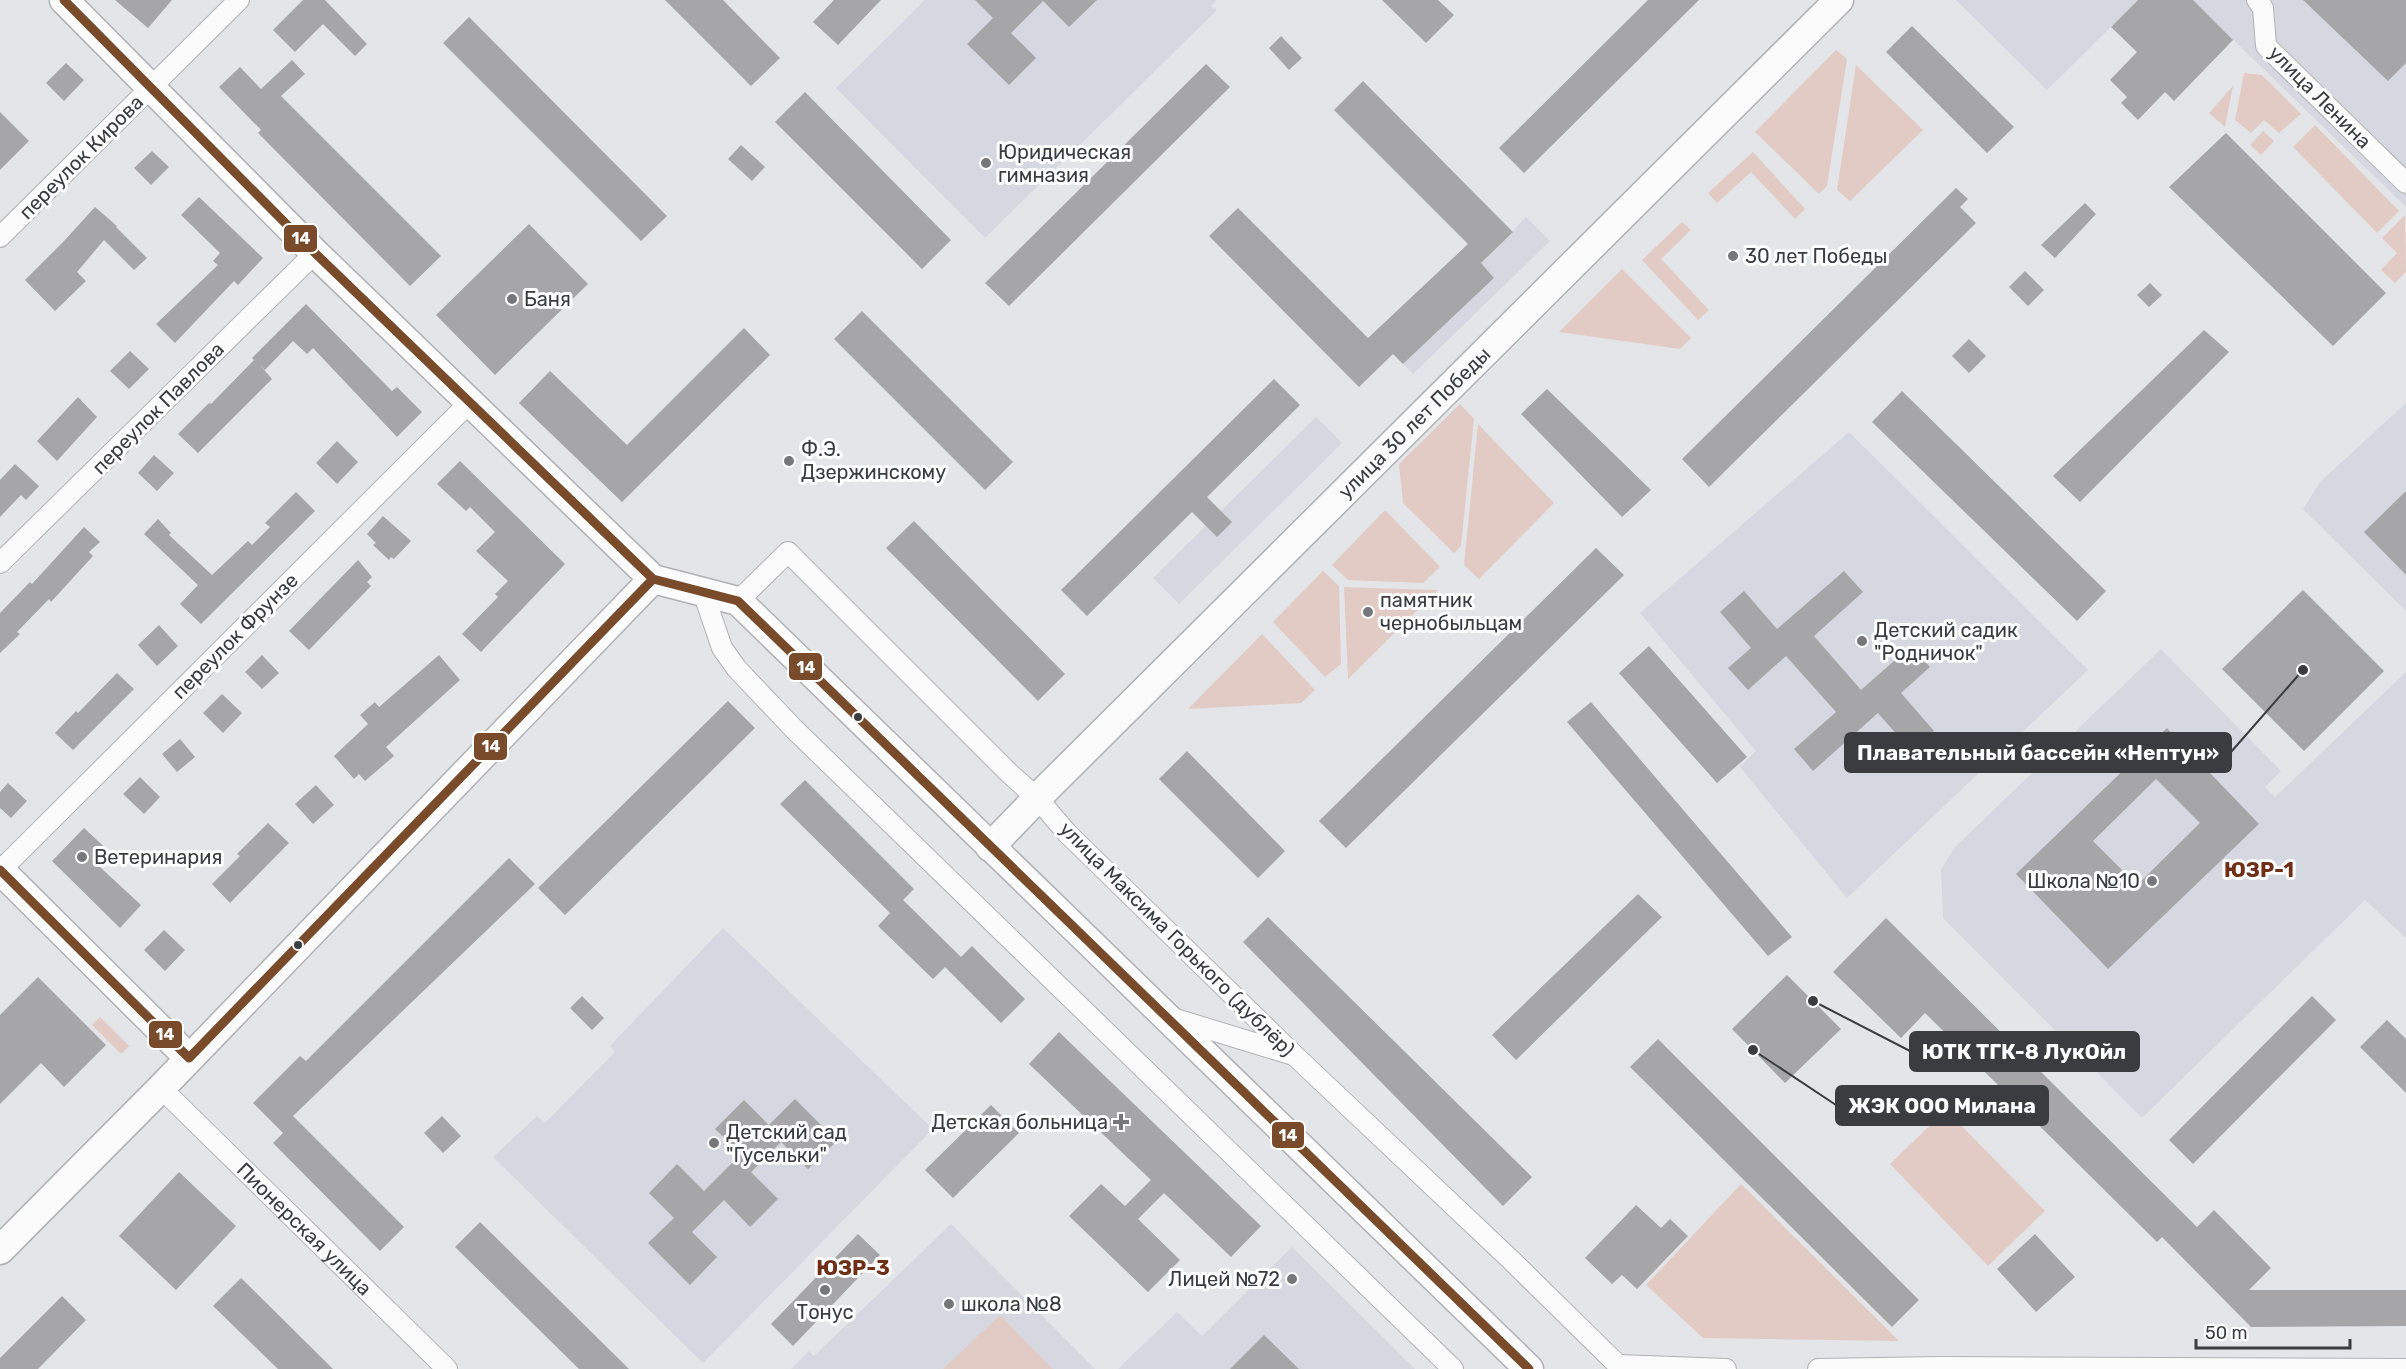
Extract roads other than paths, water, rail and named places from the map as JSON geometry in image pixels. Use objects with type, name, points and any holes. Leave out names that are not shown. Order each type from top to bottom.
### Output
[{"type":"street","points":[[64,0],[315,253],[653,579],[738,601],[1529,1369]]},
{"type":"street","name":"переулок Кирова","points":[[0,237],[239,0]]},
{"type":"street","name":"улица 30 лет Победы","points":[[990,847],[1839,0]]},
{"type":"street","name":"улица Ленина","points":[[2263,3],[2266,46],[2406,182]]},
{"type":"street","name":"переулок Павлова","points":[[0,563],[315,253]]},
{"type":"street","name":"переулок Фрунзе","points":[[0,870],[471,401]]},
{"type":"street","name":"улица Максима Горького (дублёр)","points":[[738,601],[788,552],[1008,772],[1038,799],[1068,833],[1293,1054],[1503,1252],[1620,1367]]},
{"type":"street","points":[[0,1251],[161,1088],[653,579]]},
{"type":"street","points":[[703,592],[722,648],[737,669],[794,729],[1453,1369]]},
{"type":"street","points":[[0,870],[189,1058]]},
{"type":"street","points":[[1164,1016],[1293,1054]]},
{"type":"street","name":"Пионерская улица","points":[[161,1088],[447,1369]]},
{"type":"street","points":[[1620,1367],[1726,1369]]},
{"type":"street","points":[[1818,1369],[2406,1368]]},
{"type":"place","name":"Юридическая гимназия","points":[[986,163]]},
{"type":"place","name":"30 лет Победы","points":[[1733,256]]},
{"type":"place","name":"Баня","points":[[512,299]]},
{"type":"place","name":"Ф.Э. Дзержинскому","points":[[789,461]]},
{"type":"place","name":"памятник чернобыльцам","points":[[1368,612]]},
{"type":"place","name":"Детский садик \"Родничок\"","points":[[1862,641]]},
{"type":"place","name":"Плавательный бассейн «Нептун»","points":[[2303,670]]},
{"type":"place","name":"Ветеринария","points":[[82,857]]},
{"type":"place","name":"Школа №10","points":[[2152,881]]},
{"type":"place","name":"ЮТК ТГК-8 ЛукОйл","points":[[1813,1001]]},
{"type":"place","name":"ЖЭК ООО Милана","points":[[1753,1050]]},
{"type":"place","name":"Детская больница","points":[[1121,1122]]},
{"type":"place","name":"Детский сад \"Гусельки\"","points":[[714,1143]]},
{"type":"place","name":"Лицей №72","points":[[1292,1279]]},
{"type":"place","name":"Тонус","points":[[825,1290]]},
{"type":"place","name":"школа №8","points":[[949,1304]]},
{"type":"district","name":"ЮЗР-1","points":[[2259,869]]},
{"type":"district","name":"ЮЗР-3","points":[[853,1267]]}]
